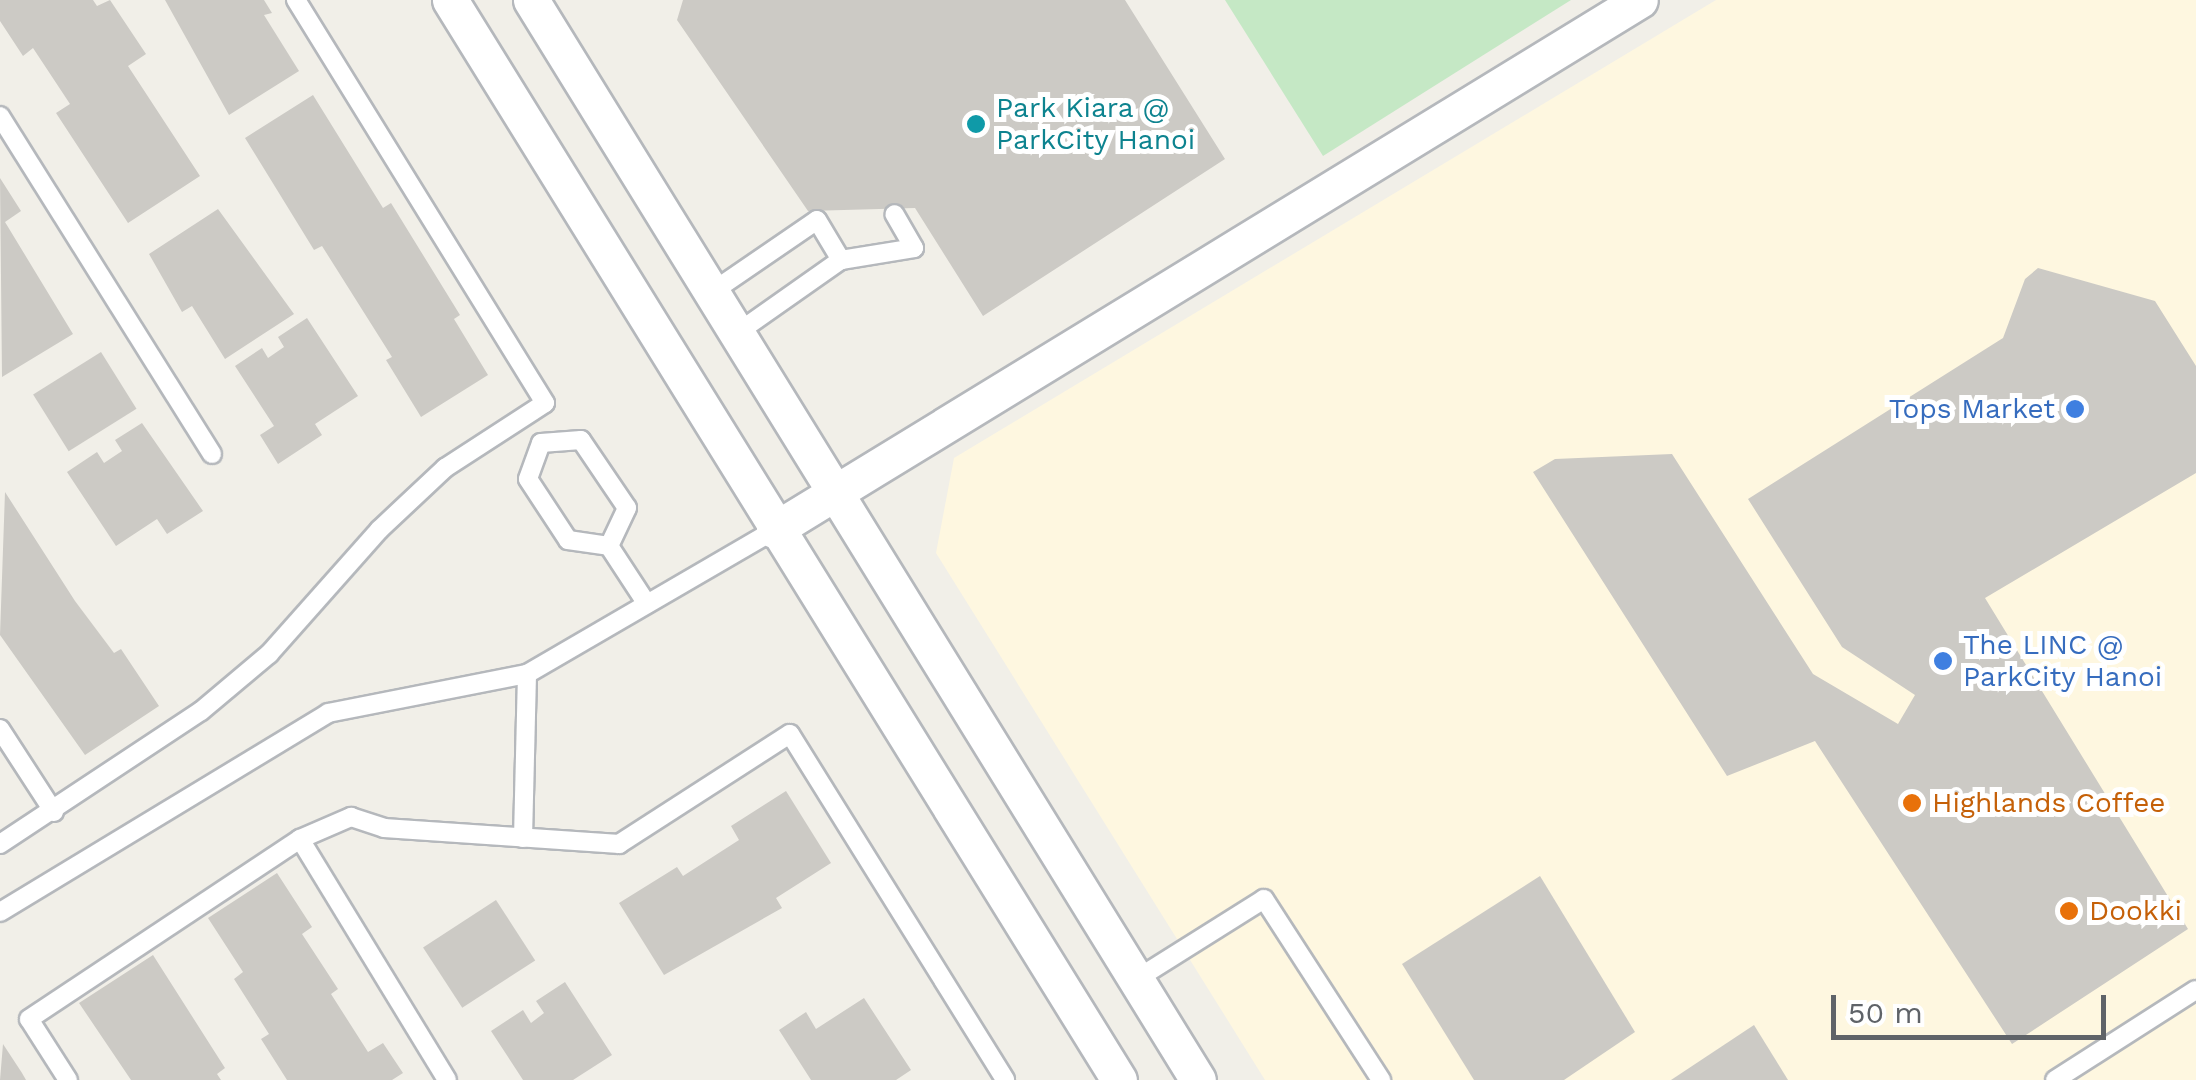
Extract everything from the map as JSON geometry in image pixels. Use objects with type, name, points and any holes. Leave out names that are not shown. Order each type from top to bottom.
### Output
[{"type":"street","points":[[450,0],[774,530],[1119,1080]]},
{"type":"street","points":[[531,0],[1198,1080]]},
{"type":"street","points":[[774,530],[1640,0]]},
{"type":"lane","points":[[0,844],[202,711],[269,654],[379,530],[445,468],[545,403],[296,0]]},
{"type":"lane","points":[[0,116],[212,454]]},
{"type":"lane","points":[[736,333],[841,260],[914,248],[894,214]]},
{"type":"lane","points":[[712,292],[817,220],[841,260]]},
{"type":"lane","points":[[524,416],[541,443]]},
{"type":"lane","points":[[541,443],[581,440],[627,508],[609,546]]},
{"type":"lane","points":[[541,443],[528,479],[568,540],[609,546],[646,604]]},
{"type":"lane","points":[[0,912],[328,713],[527,674],[774,530]]},
{"type":"lane","points":[[523,838],[527,674]]},
{"type":"lane","points":[[0,729],[54,812]]},
{"type":"lane","points":[[68,1080],[30,1019],[300,839],[351,817],[384,828],[619,844],[790,734],[1005,1080]]},
{"type":"lane","points":[[300,839],[446,1080]]},
{"type":"lane","points":[[1135,980],[1264,899],[1381,1080]]},
{"type":"lane","points":[[2055,1080],[2196,990]]},
{"type":"shaded area","points":[[1716,0],[2196,0],[2196,1080],[1265,1080],[936,553],[954,458]]},
{"type":"green space","points":[[1225,0],[1571,0],[1323,156]]},
{"type":"building","points":[[0,0],[93,0],[97,6],[110,0],[146,54],[128,66],[200,176],[128,223],[56,113],[70,104],[33,48],[23,56],[0,21]]},
{"type":"building","points":[[165,0],[264,0],[272,13],[264,15],[299,71],[229,115]]},
{"type":"building","name":"Park Kiara @ ParkCity Hanoi","points":[[683,0],[1125,0],[1225,159],[983,316],[915,208],[808,211],[677,20]]},
{"type":"building","points":[[313,95],[383,208],[391,203],[460,315],[454,319],[488,375],[421,417],[386,360],[392,357],[322,246],[314,250],[245,138]]},
{"type":"building","points":[[0,178],[21,211],[5,222],[73,334],[2,377]]},
{"type":"building","points":[[218,209],[294,314],[225,359],[192,306],[182,312],[149,254]]},
{"type":"building","name":"The LINC @ ParkCity Hanoi","points":[[2038,268],[2155,301],[2196,366],[2196,473],[1985,598],[2188,929],[2012,1044],[1815,741],[1727,776],[1533,472],[1555,459],[1672,454],[1813,674],[1898,724],[1915,695],[1842,647],[1748,499],[2003,338],[2025,279]]},
{"type":"building","points":[[307,318],[358,396],[315,424],[322,435],[278,464],[260,435],[274,426],[235,366],[262,348],[268,358],[284,347],[278,337]]},
{"type":"building","points":[[101,352],[137,409],[69,451],[33,394]]},
{"type":"building","points":[[142,423],[203,511],[167,534],[157,519],[116,546],[67,472],[97,452],[104,463],[122,451],[115,440]]},
{"type":"building","points":[[5,492],[75,601],[114,653],[121,649],[159,706],[85,755],[0,635]]},
{"type":"building","points":[[786,791],[831,863],[776,898],[782,908],[664,975],[619,903],[677,867],[683,876],[739,840],[731,826]]},
{"type":"building","points":[[277,873],[312,927],[302,934],[338,989],[331,994],[368,1052],[383,1043],[403,1073],[392,1080],[287,1080],[261,1039],[269,1034],[234,979],[243,972],[208,918]]},
{"type":"building","points":[[1540,876],[1635,1032],[1564,1080],[1474,1080],[1402,964]]},
{"type":"building","points":[[496,900],[535,960],[462,1008],[423,947]]},
{"type":"building","points":[[153,955],[225,1068],[217,1074],[221,1080],[131,1080],[79,1003]]},
{"type":"building","points":[[565,982],[612,1055],[573,1080],[523,1080],[491,1031],[523,1010],[531,1023],[544,1013],[536,1001]]},
{"type":"building","points":[[864,998],[911,1070],[896,1080],[811,1080],[779,1030],[806,1012],[816,1029]]},
{"type":"building","points":[[1754,1025],[1788,1080],[1671,1080]]},
{"type":"building","points":[[3,1044],[22,1073],[26,1080],[0,1080]]},
{"type":"place","name":"Park Kiara @ ParkCity Hanoi","points":[[976,124]]},
{"type":"place","name":"Tops Market","points":[[2075,409]]},
{"type":"place","name":"The LINC @ ParkCity Hanoi","points":[[1943,661]]},
{"type":"place","name":"Highlands Coffee","points":[[1912,803]]},
{"type":"place","name":"Dookki","points":[[2069,911]]}]
